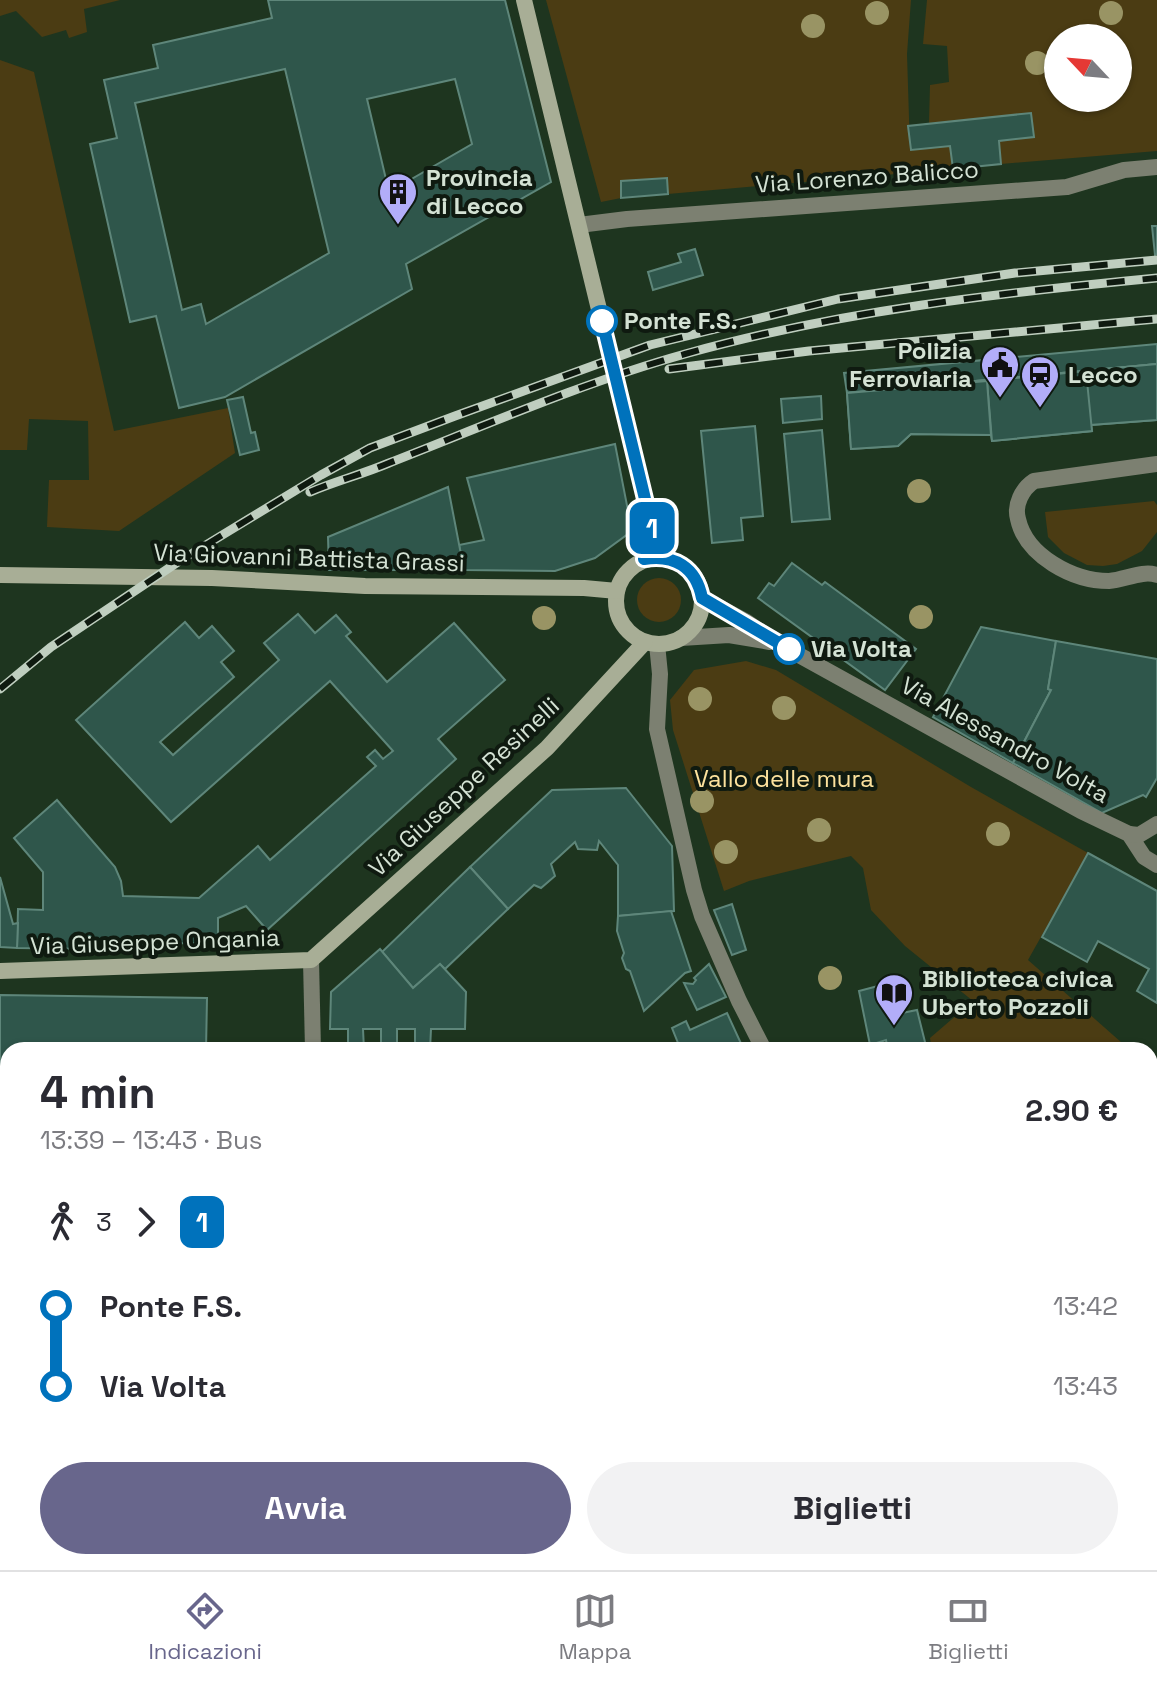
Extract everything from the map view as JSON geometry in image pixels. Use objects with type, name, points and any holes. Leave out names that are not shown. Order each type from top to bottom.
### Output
[{"type":"street","points":[[524,0],[653,532],[644,559]]},
{"type":"street","name":"Via Lorenzo Balicco","points":[[579,225],[1067,187],[1124,170],[1157,167]]},
{"type":"street","points":[[1154,571],[1110,581],[1075,575],[1050,562],[1035,549],[1020,526],[1017,513],[1020,497],[1034,481],[1157,464]]},
{"type":"street","points":[[667,558],[687,567],[695,576],[702,598],[697,621],[681,638],[651,643],[624,627],[616,604],[617,591],[626,572],[644,559],[667,558]]},
{"type":"street","name":"Via Giovanni Battista Grassi","points":[[0,575],[212,578],[365,586],[617,591]]},
{"type":"street","name":"Via Alessandro Volta","points":[[702,598],[1081,811],[1129,834],[1144,857],[1157,865]]},
{"type":"street","name":"Via Alessandro Volta","points":[[681,638],[729,635],[779,644]]},
{"type":"street","points":[[651,643],[660,674],[657,729],[694,890],[702,916],[760,1042]]},
{"type":"street","name":"Via Giuseppe Resinelli","points":[[311,960],[547,748],[651,643]]},
{"type":"street","points":[[1129,834],[1139,835],[1157,824]]},
{"type":"street","points":[[311,960],[313,1042]]},
{"type":"street","name":"Via Giuseppe Ongania","points":[[0,971],[311,960]]},
{"type":"green space","points":[[0,0],[120,0],[84,9],[87,32],[69,38],[66,30],[42,37],[16,11],[0,16]]},
{"type":"green space","points":[[546,0],[911,0],[907,54],[910,150],[950,146],[953,169],[668,194],[666,178],[621,181],[621,198],[601,202]]},
{"type":"green space","points":[[927,0],[1157,0],[1157,151],[1001,164],[999,141],[1034,137],[1031,113],[929,123],[930,85],[949,82],[947,46],[923,44]]},
{"type":"green space","points":[[0,60],[34,72],[114,431],[228,408],[235,453],[119,531],[47,527],[49,480],[89,480],[88,421],[29,419],[27,450],[0,450]]},
{"type":"green space","points":[[1154,501],[1157,505],[1157,532],[1142,551],[1117,564],[1087,565],[1064,553],[1048,537],[1045,512]]},
{"type":"green space","points":[[659,578],[675,584],[681,600],[675,616],[659,622],[643,616],[637,600],[643,584]]},
{"type":"green space","name":"Vallo delle mura","points":[[746,661],[776,670],[1088,853],[1028,960],[1121,1042],[931,1042],[930,1038],[973,1001],[905,946],[871,910],[863,868],[851,856],[749,881],[724,891],[673,730],[670,700],[694,670]]},
{"type":"building","name":"Provincia di Lecco","points":[[268,0],[505,0],[551,182],[406,264],[412,289],[225,397],[179,408],[156,316],[130,322],[90,144],[117,138],[104,80],[158,68],[153,45],[272,18]],"holes":[[[285,69],[329,253],[206,324],[201,304],[182,310],[135,103]],[[455,79],[472,144],[389,192],[367,99]]]},
{"type":"building","points":[[1031,113],[1034,137],[999,141],[1001,164],[953,169],[950,146],[911,150],[908,126]]},
{"type":"building","points":[[667,178],[668,194],[621,198],[621,181]]},
{"type":"building","points":[[1152,226],[1157,226],[1155,255]]},
{"type":"building","points":[[695,249],[703,275],[653,290],[648,272],[681,262],[678,254]]},
{"type":"building","points":[[1157,344],[1157,364],[847,393],[844,373]]},
{"type":"building","points":[[1157,364],[1157,420],[1091,425],[1086,371]]},
{"type":"building","points":[[1157,364],[1157,420],[1091,425],[1092,431],[992,441],[991,435],[911,434],[898,446],[851,449],[847,393]]},
{"type":"building","points":[[1086,371],[1092,431],[992,441],[987,381]]},
{"type":"building","points":[[987,381],[991,435],[911,434],[898,446],[851,449],[847,393]]},
{"type":"building","points":[[821,396],[822,419],[783,423],[781,399]]},
{"type":"building","points":[[243,397],[251,433],[255,432],[259,450],[240,455],[227,400]]},
{"type":"building","points":[[755,426],[763,516],[741,518],[743,540],[712,543],[701,431]]},
{"type":"building","points":[[822,430],[830,519],[792,522],[784,434]]},
{"type":"building","points":[[615,444],[632,531],[595,558],[555,571],[464,570],[459,545],[484,540],[467,478]]},
{"type":"building","points":[[448,487],[464,570],[329,570],[328,537]]},
{"type":"building","points":[[792,563],[822,585],[825,582],[916,649],[885,690],[758,598],[769,583],[774,586]]},
{"type":"building","points":[[298,614],[315,633],[336,615],[351,632],[346,636],[387,682],[454,623],[505,680],[438,739],[456,759],[267,930],[246,906],[218,918],[218,944],[178,943],[178,950],[17,948],[18,909],[43,910],[43,872],[14,838],[57,800],[115,867],[123,896],[199,898],[258,846],[270,860],[376,766],[367,757],[375,750],[383,759],[393,751],[330,681],[171,822],[76,720],[185,622],[199,638],[212,626],[234,651],[221,662],[234,677],[160,742],[173,755],[279,660],[264,643]]},
{"type":"building","points":[[981,627],[1056,641],[1048,689],[1051,690],[1013,763],[933,717]]},
{"type":"building","points":[[1056,641],[1157,659],[1157,778],[1146,797],[1143,795],[1102,813],[1013,763],[1051,690],[1048,689]]},
{"type":"building","points":[[626,788],[672,846],[674,911],[618,916],[618,865],[599,841],[597,850],[578,849],[575,842],[551,864],[555,876],[541,888],[534,885],[508,909],[470,867],[552,790]]},
{"type":"building","points":[[1088,853],[1157,891],[1157,1003],[1137,991],[1149,969],[1098,941],[1087,962],[1042,937]]},
{"type":"building","points":[[470,867],[508,909],[445,969],[440,964],[413,988],[382,952]]},
{"type":"building","points":[[0,877],[13,924],[18,923],[17,948],[0,947]]},
{"type":"building","points":[[732,904],[746,950],[732,955],[714,910]]},
{"type":"building","points":[[671,911],[691,971],[644,1011],[630,971],[622,958],[624,953],[617,931],[618,916]]},
{"type":"building","points":[[380,949],[413,988],[440,964],[466,992],[465,1029],[431,1029],[430,1042],[415,1042],[415,1029],[397,1029],[397,1042],[381,1042],[381,1029],[363,1029],[364,1042],[348,1042],[348,1029],[330,1029],[331,992]]},
{"type":"building","points":[[709,964],[726,997],[697,1010],[684,983],[693,984],[694,978]]},
{"type":"building","name":"Biblioteca civica Uberto Pozzoli","points":[[893,982],[897,1014],[917,1010],[925,1042],[869,1042],[859,991]]},
{"type":"building","points":[[0,995],[207,998],[206,1042],[0,1042]]},
{"type":"building","points":[[727,1013],[740,1042],[678,1042],[672,1028],[686,1021],[690,1030]]},
{"type":"railway","points":[[0,689],[51,647],[178,562],[321,475],[370,448],[455,416],[650,345],[838,299],[1015,273],[1157,260]]},
{"type":"railway","points":[[310,492],[610,378],[743,339],[919,306],[1157,278]]},
{"type":"railway","points":[[669,369],[809,351],[1157,319]]},
{"type":"bus line","name":"1","points":[[602,321],[653,532],[644,559],[655,557],[678,561],[695,576],[702,598],[789,649]]},
{"type":"place","name":"Provincia di Lecco","points":[[398,226]]},
{"type":"place","name":"Ponte F.S.","points":[[602,321]]},
{"type":"place","name":"Polizia Ferroviaria","points":[[1000,399]]},
{"type":"place","name":"Lecco","points":[[1040,409]]},
{"type":"place","name":"Via Volta","points":[[789,649]]},
{"type":"place","name":"Biblioteca civica Uberto Pozzoli","points":[[894,1027]]}]
